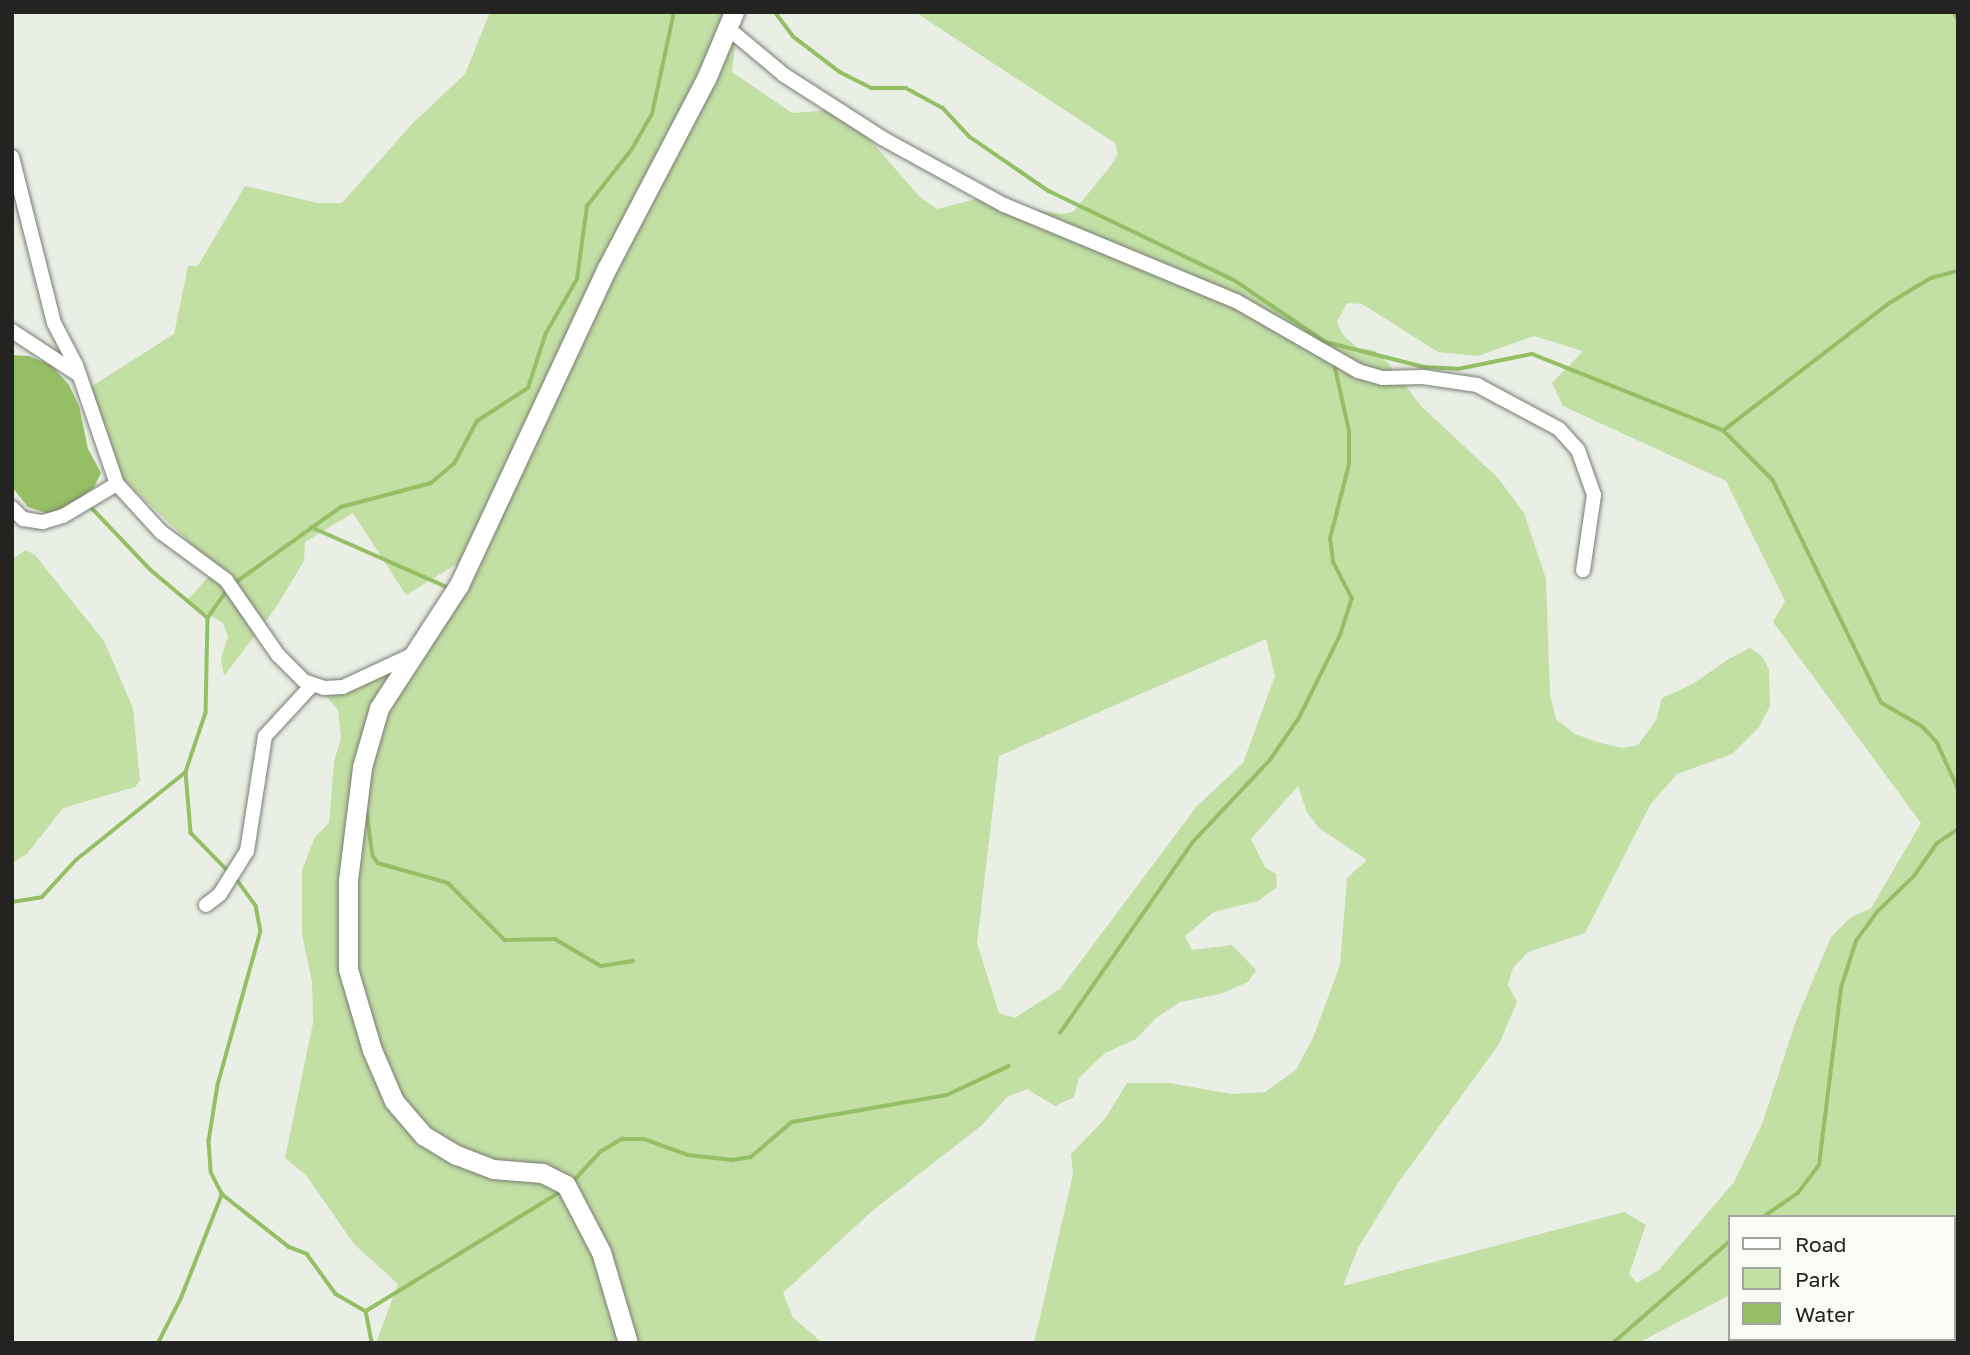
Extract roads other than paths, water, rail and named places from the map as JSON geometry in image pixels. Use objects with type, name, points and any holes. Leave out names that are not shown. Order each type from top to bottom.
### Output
[{"type":"main road","points":[[628,1343],[601,1252],[566,1185],[542,1173],[480,1165],[425,1136],[388,1090],[361,1015],[345,952],[354,816],[368,737],[379,708],[418,652],[465,574],[607,268],[731,21]]},
{"type":"street","points":[[731,21],[784,75],[882,138],[1004,205],[1236,301],[1358,372],[1382,378],[1423,377],[1477,386],[1547,421],[1578,450],[1590,472],[1594,495],[1592,529],[1583,570]]},
{"type":"street","points":[[12,157],[54,323],[80,376],[117,484],[161,532],[226,580],[278,655],[312,685],[343,687],[418,652]]},
{"type":"street","points":[[12,331],[80,376]]},
{"type":"street","points":[[12,508],[23,519],[43,522],[63,516],[117,484]]},
{"type":"street","points":[[206,905],[241,866],[247,851],[265,736],[312,685]]},
{"type":"water","points":[[12,355],[29,356],[51,365],[69,385],[79,406],[88,449],[101,473],[94,487],[73,506],[49,514],[28,507],[12,487]]},
{"type":"waterway","points":[[232,585],[341,507],[431,483],[454,464],[477,421],[528,388],[546,333],[577,279],[587,206],[632,149],[652,114],[674,12]]},
{"type":"waterway","points":[[775,12],[794,37],[840,72],[872,88],[906,88],[943,108],[970,137],[1049,191],[1234,280],[1326,342],[1424,367],[1458,369],[1532,354],[1723,430],[1773,480],[1882,703],[1922,726],[1937,742],[1958,788]]},
{"type":"waterway","points":[[1954,12],[1958,20]]},
{"type":"waterway","points":[[1724,430],[1888,304],[1931,278],[1958,271]]},
{"type":"waterway","points":[[1060,1033],[1192,843],[1270,760],[1299,718],[1340,635],[1352,599],[1333,562],[1330,539],[1349,464],[1349,431],[1334,364]]},
{"type":"waterway","points":[[90,506],[151,570],[207,617]]},
{"type":"waterway","points":[[311,527],[449,588]]},
{"type":"waterway","points":[[227,591],[208,618],[206,713],[186,772],[191,833],[229,872]]},
{"type":"waterway","points":[[12,902],[42,897],[76,860],[186,772]]},
{"type":"waterway","points":[[366,805],[373,856],[378,863],[448,883],[505,940],[555,939],[601,966],[633,961]]},
{"type":"waterway","points":[[1766,1215],[1798,1193],[1819,1165],[1841,988],[1856,941],[1877,912],[1914,876],[1936,844],[1958,829]]},
{"type":"waterway","points":[[235,877],[256,906],[261,931],[218,1085],[209,1141],[211,1172],[222,1194],[289,1247],[307,1254],[336,1294],[366,1311],[372,1343]]},
{"type":"waterway","points":[[572,1183],[600,1152],[622,1139],[644,1139],[688,1155],[732,1160],[751,1157],[792,1122],[947,1095],[1009,1066]]},
{"type":"waterway","points":[[366,1311],[560,1192]]},
{"type":"waterway","points":[[158,1343],[181,1298],[222,1194]]},
{"type":"waterway","points":[[1613,1343],[1728,1243]]}]
